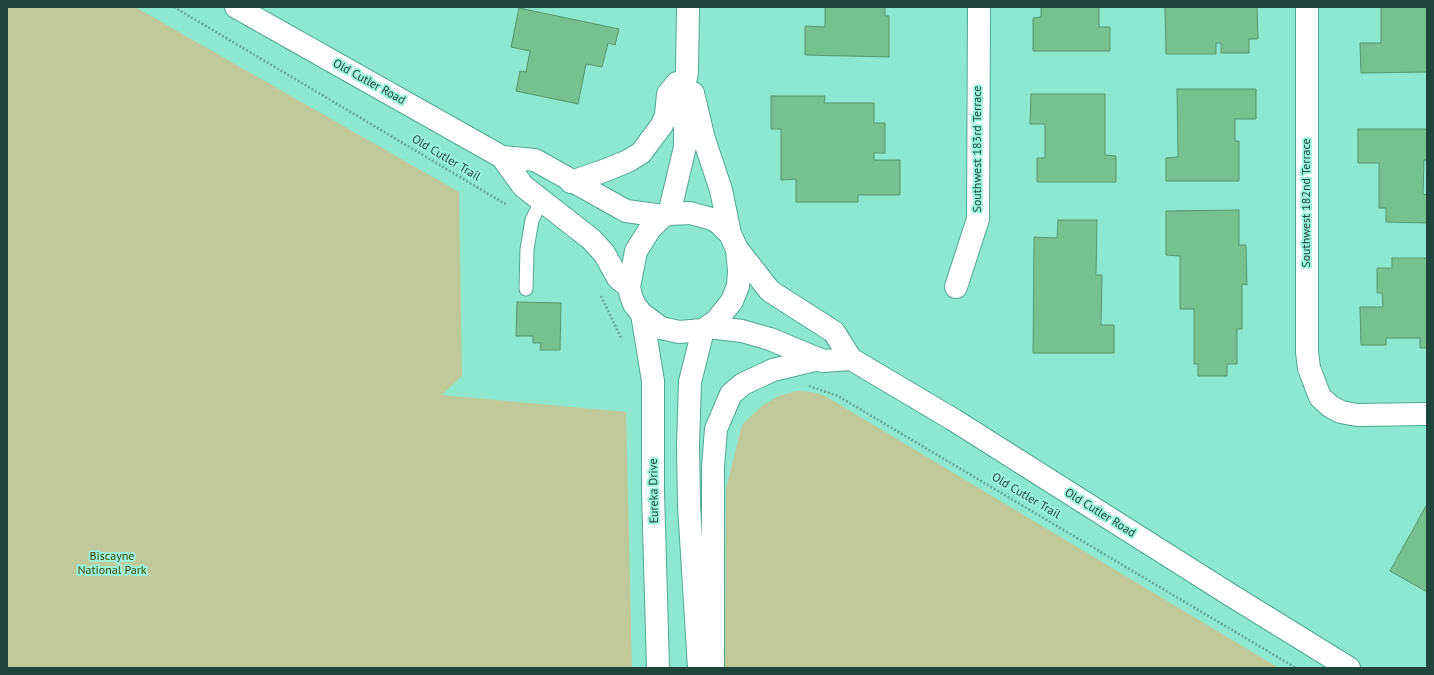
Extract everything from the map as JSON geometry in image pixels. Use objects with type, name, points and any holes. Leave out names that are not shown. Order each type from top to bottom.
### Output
[{"type":"main road","name":"Old Cutler Road","points":[[236,7],[502,157],[535,160],[571,182],[626,211],[666,215]]},
{"type":"main road","points":[[688,7],[687,72],[681,103],[685,129],[685,147],[666,215],[650,229],[636,251],[629,287],[630,296],[642,314],[653,323],[672,331],[686,333],[705,328],[742,331],[770,339],[823,361],[851,358]]},
{"type":"main road","name":"Southwest 183rd Terrace","points":[[956,288],[978,219],[979,7]]},
{"type":"main road","name":"Southwest 182nd Terrace","points":[[1307,7],[1307,352],[1309,368],[1320,397],[1330,406],[1341,412],[1357,415],[1427,414]]},
{"type":"main road","points":[[571,182],[628,161],[641,153],[662,125],[666,115],[668,94],[687,72]]},
{"type":"main road","points":[[687,72],[704,139],[721,190],[734,242],[739,271],[738,286],[732,301],[724,313],[705,328],[690,382],[688,445],[689,505],[699,668]]},
{"type":"main road","name":"Old Cutler Road","points":[[502,157],[522,186],[591,239],[604,253],[618,278],[629,287]]},
{"type":"main road","points":[[666,215],[690,213],[705,216],[719,223],[734,242]]},
{"type":"main road","name":"Old Cutler Road","points":[[734,242],[770,292],[834,332],[851,358],[954,420],[1349,668]]},
{"type":"main road","name":"Eureka Drive","points":[[642,314],[653,381],[653,492],[658,668]]},
{"type":"main road","points":[[713,668],[713,468],[716,429],[731,394],[743,384],[773,370],[820,359]]},
{"type":"lane","points":[[526,289],[528,249],[532,220],[542,200]]},
{"type":"path","name":"Old Cutler Trail","points":[[174,7],[532,220]]},
{"type":"path","points":[[598,291],[623,344]]},
{"type":"path","name":"Old Cutler Trail","points":[[805,385],[830,392],[844,400],[1296,668]]},
{"type":"green space","name":"Biscayne National Park","points":[[7,7],[135,7],[459,192],[462,376],[442,395],[626,412],[632,668],[7,668]]},
{"type":"green space","points":[[797,391],[812,392],[825,396],[1279,668],[725,668],[726,489],[742,425],[763,405],[779,396]]},
{"type":"building","points":[[825,7],[885,7],[885,16],[889,16],[889,57],[805,55],[805,26],[825,27]]},
{"type":"building","points":[[1041,7],[1099,7],[1099,27],[1110,27],[1110,51],[1033,51],[1033,18],[1041,17]]},
{"type":"building","points":[[1165,7],[1257,7],[1258,39],[1249,39],[1249,53],[1221,53],[1221,43],[1216,43],[1216,54],[1166,54]]},
{"type":"building","points":[[1381,7],[1427,7],[1427,72],[1361,73],[1360,43],[1381,43]]},
{"type":"building","points":[[519,8],[619,29],[615,45],[608,43],[602,67],[586,64],[578,104],[516,91],[520,71],[526,72],[530,51],[511,47]]},
{"type":"building","points":[[1177,89],[1256,89],[1256,119],[1235,119],[1235,141],[1239,141],[1239,181],[1166,181],[1166,158],[1178,157]]},
{"type":"building","points":[[1031,94],[1105,94],[1105,155],[1116,156],[1116,182],[1037,182],[1037,158],[1045,158],[1045,124],[1030,124]]},
{"type":"building","points":[[771,96],[825,96],[824,103],[874,103],[874,123],[885,123],[885,153],[874,153],[874,160],[900,160],[900,195],[858,195],[858,202],[796,202],[796,179],[781,180],[781,129],[771,129]]},
{"type":"building","points":[[1358,129],[1427,129],[1427,160],[1424,160],[1423,194],[1427,195],[1427,223],[1386,222],[1386,208],[1379,208],[1379,163],[1358,163]]},
{"type":"building","points":[[1239,210],[1239,245],[1246,245],[1247,285],[1242,284],[1242,329],[1237,329],[1237,364],[1227,364],[1227,376],[1198,376],[1198,364],[1194,364],[1194,309],[1180,309],[1180,256],[1166,255],[1166,211]]},
{"type":"building","points":[[1058,220],[1097,220],[1096,275],[1102,275],[1101,325],[1114,325],[1114,353],[1033,353],[1034,237],[1057,238]]},
{"type":"building","points":[[1392,258],[1427,258],[1427,348],[1420,348],[1420,338],[1386,338],[1386,345],[1361,345],[1360,307],[1383,307],[1382,293],[1377,293],[1377,268],[1392,268]]},
{"type":"building","points":[[517,302],[561,303],[560,350],[540,350],[541,343],[533,343],[533,336],[516,336]]},
{"type":"building","points":[[1427,504],[1427,592],[1390,571]]}]
